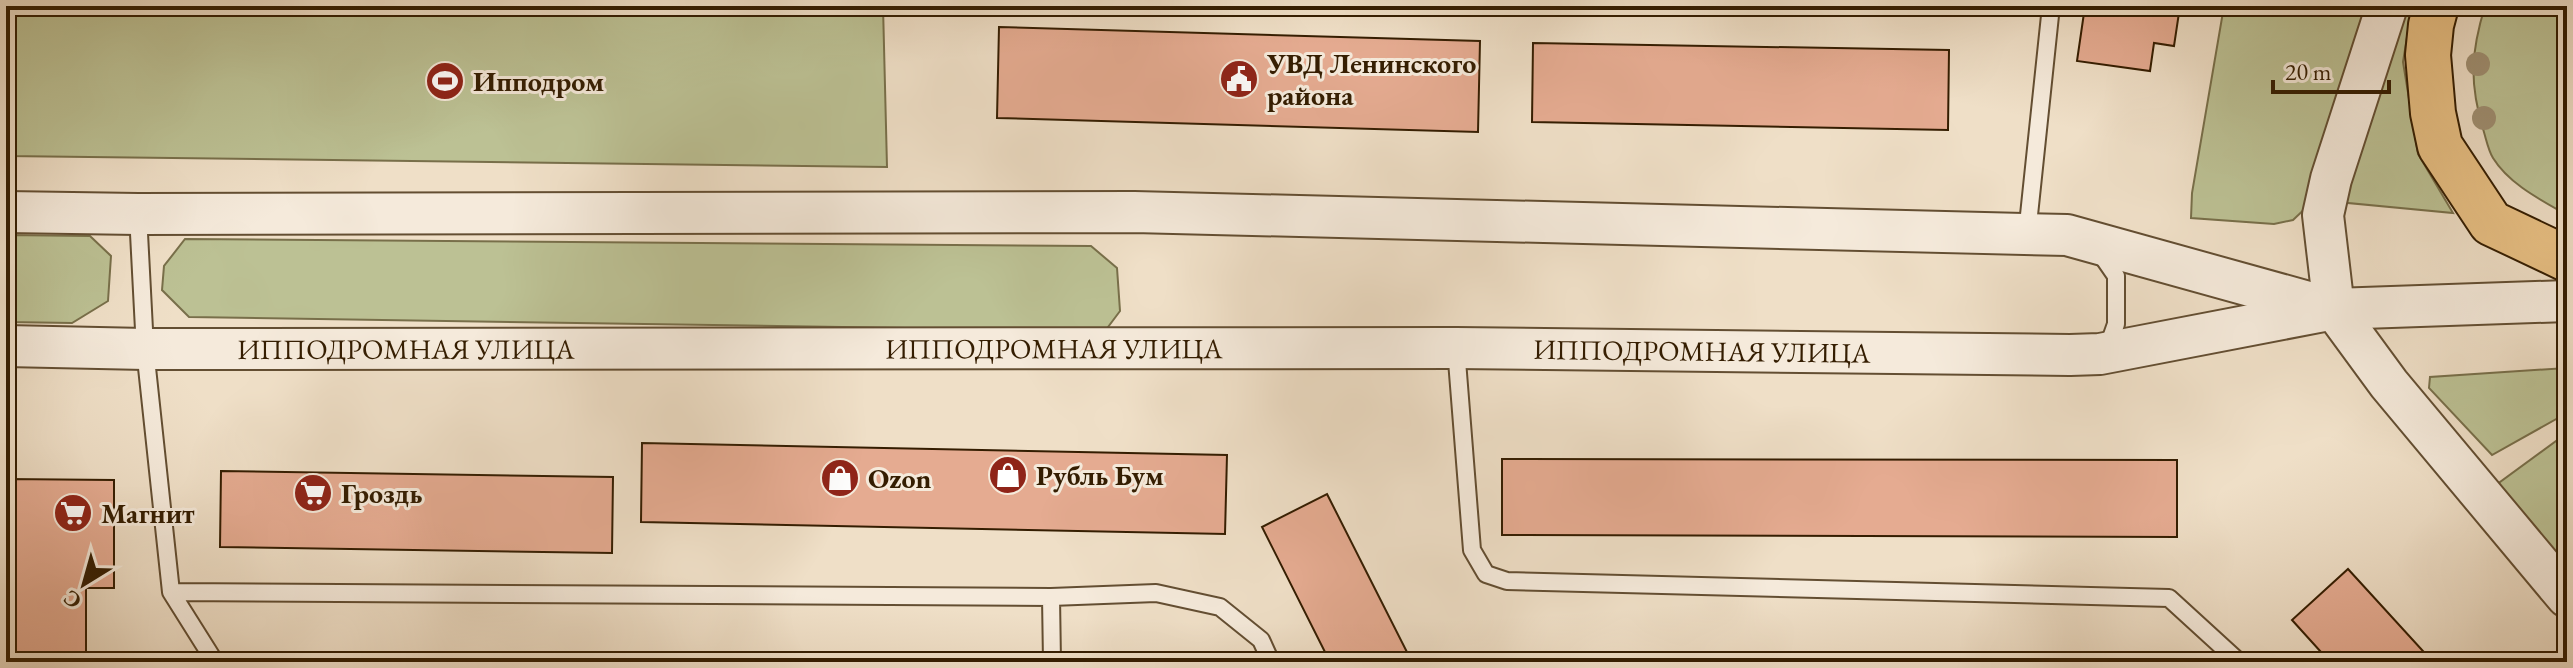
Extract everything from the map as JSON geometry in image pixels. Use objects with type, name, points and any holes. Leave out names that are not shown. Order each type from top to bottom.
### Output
[{"type":"main road","points":[[2436,6],[2428,55],[2433,113],[2440,146],[2491,223],[2567,259]]},
{"type":"street","points":[[2387,6],[2331,179],[2323,215],[2334,309],[2389,384],[2567,597]]},
{"type":"street","points":[[6,212],[1134,212],[2067,235],[2334,309],[2567,301]]},
{"type":"street","name":"ИППОДРОМНАЯ УЛИЦА","points":[[6,346],[145,349],[1456,348],[2100,354],[2334,309]]},
{"type":"lane","points":[[2027,234],[2051,6]]},
{"type":"lane","points":[[138,214],[145,349],[171,592],[215,662]]},
{"type":"lane","points":[[2067,235],[2101,251],[2116,276],[2116,324],[2110,341],[2100,354]]},
{"type":"lane","points":[[1456,348],[1472,550],[1486,574],[1507,581],[2169,598],[2229,658]]},
{"type":"lane","points":[[171,592],[1051,597],[1156,593],[1220,607],[1261,640],[1271,662]]},
{"type":"lane","points":[[1051,597],[1052,662]]},
{"type":"green space","name":"Ипподром","points":[[6,6],[883,6],[887,167],[6,156]]},
{"type":"green space","points":[[2224,6],[2375,6],[2311,203],[2293,220],[2274,224],[2191,218],[2192,193]]},
{"type":"green space","points":[[2401,6],[2412,6],[2403,62],[2418,154],[2453,213],[2338,202]]},
{"type":"green space","points":[[2485,6],[2567,6],[2567,215],[2517,184],[2490,151],[2478,112],[2474,82],[2477,38]]},
{"type":"green space","points":[[6,235],[90,236],[111,256],[108,301],[72,323],[6,322]]},
{"type":"green space","points":[[185,239],[1091,246],[1117,268],[1120,311],[1105,331],[189,317],[162,290],[164,266]]},
{"type":"green space","points":[[2566,368],[2567,413],[2492,455],[2429,388],[2430,377]]},
{"type":"green space","points":[[2567,433],[2567,570],[2496,485]]},
{"type":"building","points":[[2085,6],[2180,6],[2174,46],[2154,43],[2150,71],[2077,61]]},
{"type":"building","name":"УВД Ленинского района","points":[[999,27],[1480,41],[1478,132],[997,118]]},
{"type":"building","points":[[1533,43],[1949,50],[1948,130],[1532,122]]},
{"type":"building","points":[[642,443],[1227,455],[1225,534],[641,522]]},
{"type":"building","points":[[1502,459],[2177,460],[2177,537],[1502,535]]},
{"type":"building","points":[[221,471],[613,477],[612,553],[220,547]]},
{"type":"building","points":[[6,479],[114,480],[114,588],[86,588],[86,655],[6,655]]},
{"type":"building","points":[[1327,494],[1412,662],[1330,662],[1262,527]]},
{"type":"building","points":[[2348,569],[2433,662],[2330,662],[2292,620]]},
{"type":"place","name":"УВД Ленинского района","points":[[1239,79]]},
{"type":"place","name":"Ипподром","points":[[445,81]]},
{"type":"place","name":"Рубль Бум","points":[[1008,475]]},
{"type":"place","name":"Ozon","points":[[840,478]]},
{"type":"place","name":"Гроздь","points":[[313,493]]},
{"type":"place","name":"Магнит","points":[[73,513]]}]
